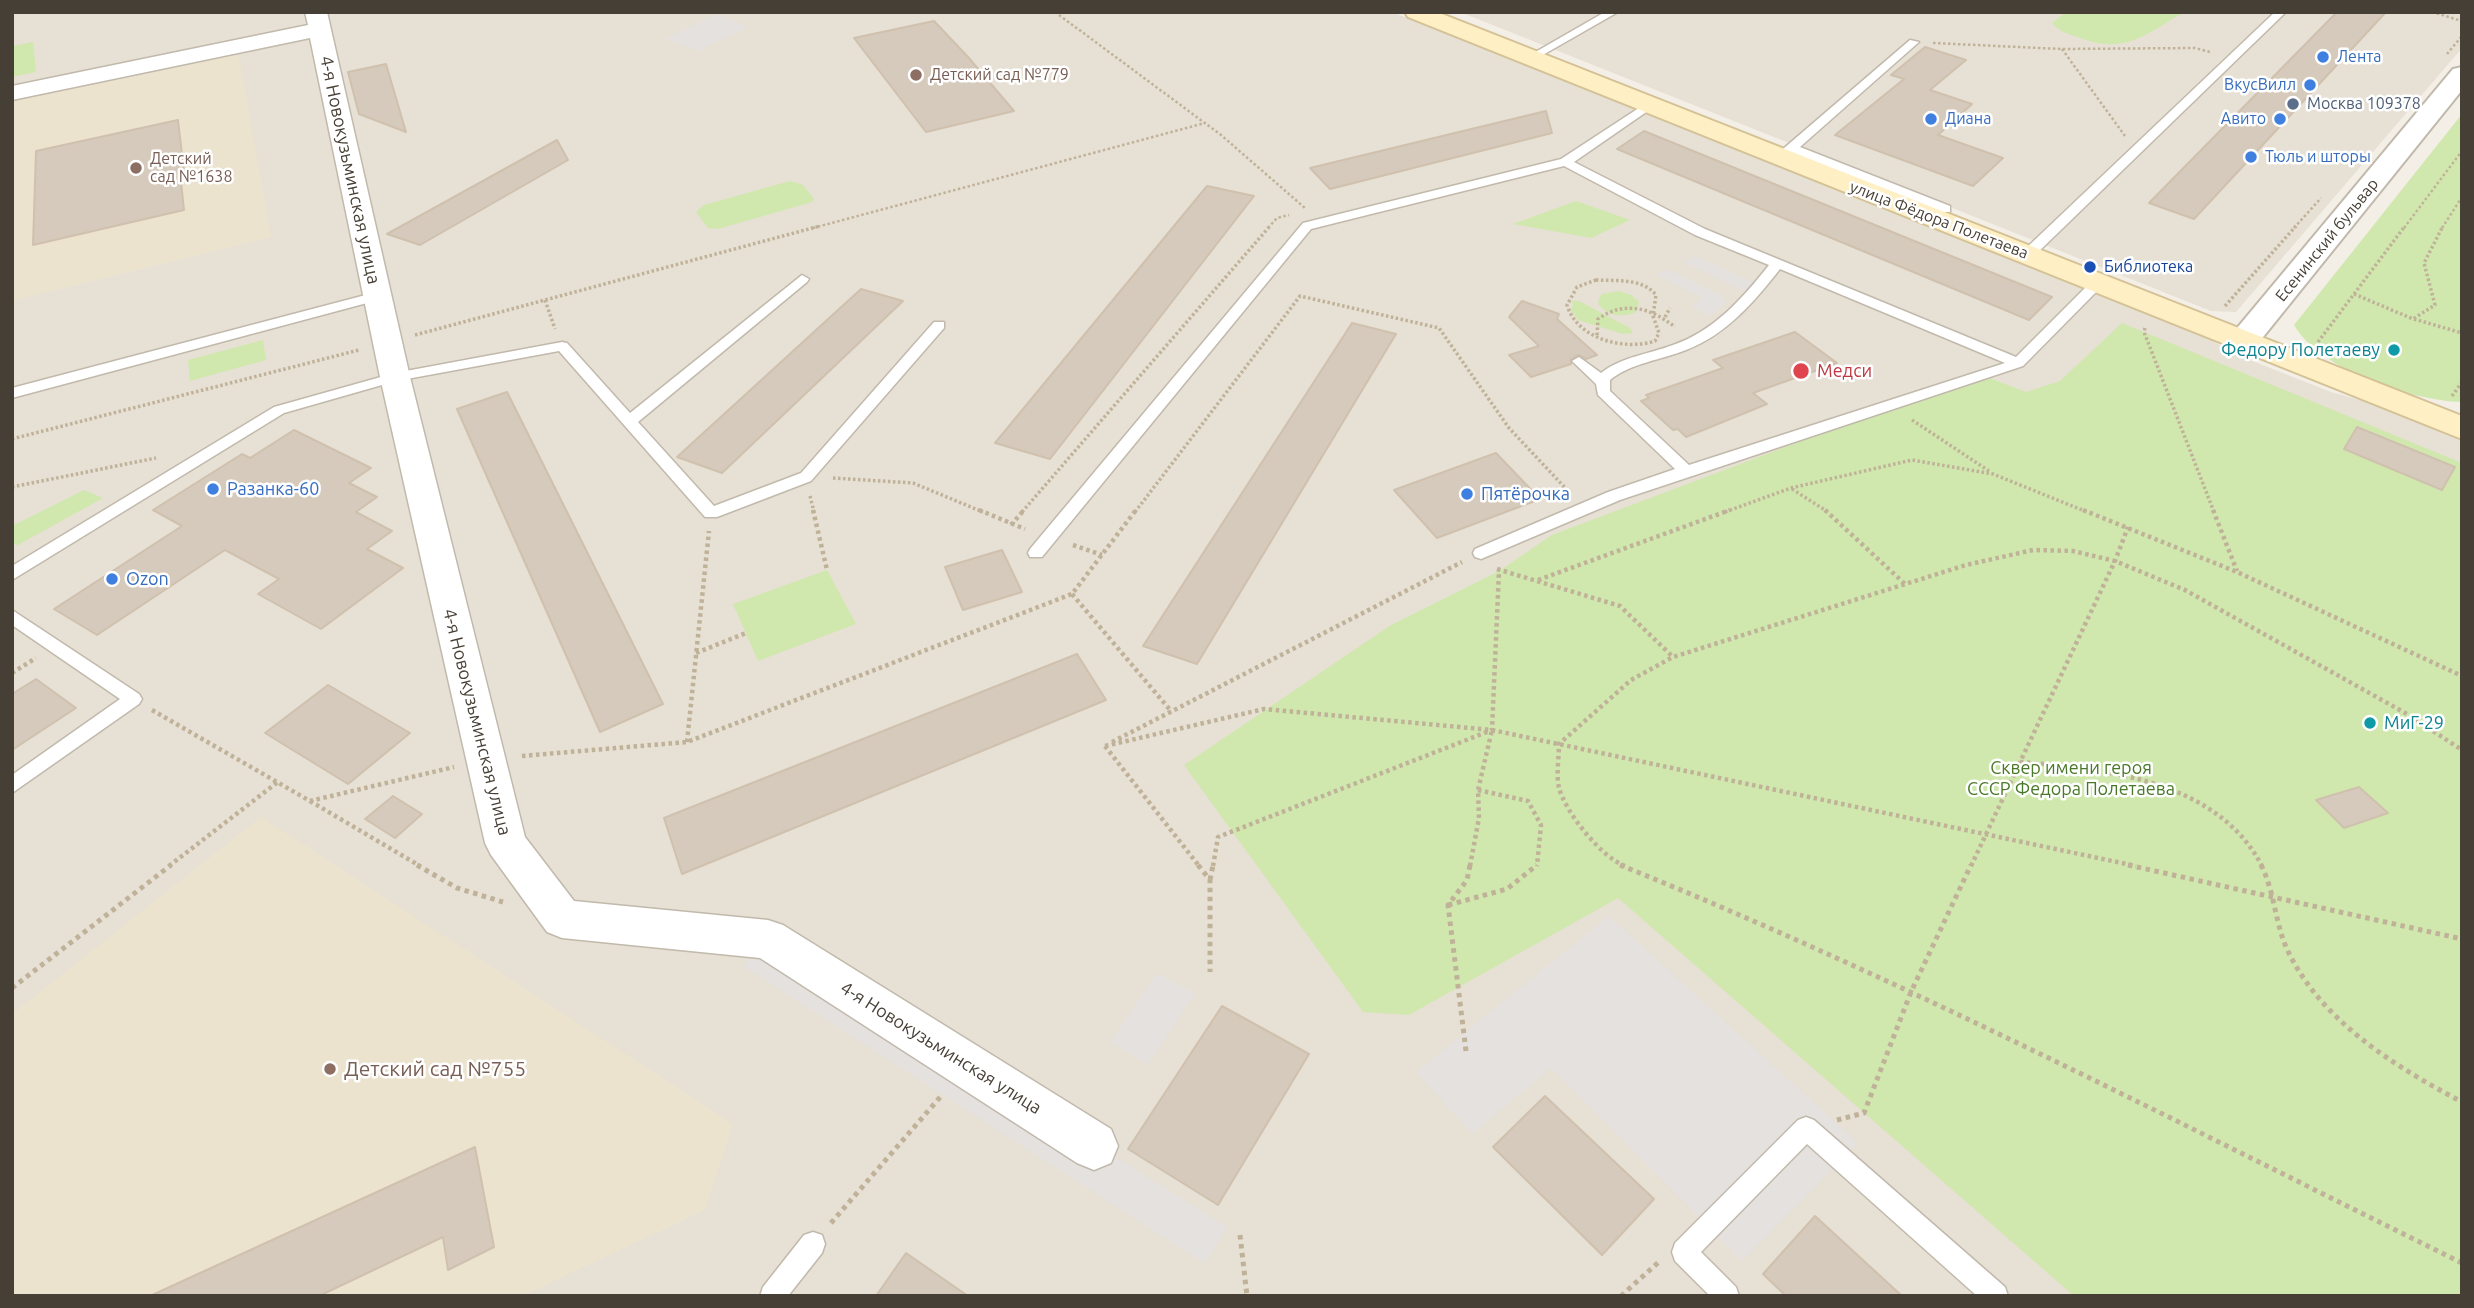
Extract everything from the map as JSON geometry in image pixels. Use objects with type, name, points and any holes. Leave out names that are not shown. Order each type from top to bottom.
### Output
[{"type":"main road","name":"улица Фёдора Полетаева","points":[[1416,12],[1649,106],[1786,153],[2027,255],[2462,428]]},
{"type":"street","points":[[12,93],[318,21]]},
{"type":"street","name":"4-я Новокузьминская улица","points":[[318,21],[391,360],[506,843],[562,919],[768,939],[1094,1146]]},
{"type":"street","name":"Есенинский бульвар","points":[[2244,340],[2462,74]]},
{"type":"lane","points":[[1530,58],[1613,12]]},
{"type":"lane","points":[[2027,255],[2281,12]]},
{"type":"lane","points":[[1914,42],[1786,153],[1946,209]]},
{"type":"lane","points":[[1036,553],[1307,226],[1565,162],[1649,106]]},
{"type":"lane","points":[[1565,162],[1700,232],[2018,363]]},
{"type":"lane","points":[[1602,382],[1613,371],[1684,346],[1706,335],[1748,301],[1777,264]]},
{"type":"lane","points":[[629,422],[802,279]]},
{"type":"lane","points":[[1481,553],[1686,471],[2018,363],[2098,283]]},
{"type":"lane","points":[[12,393],[377,296]]},
{"type":"lane","points":[[12,574],[279,410],[391,360],[562,346],[710,513],[806,477],[939,325]]},
{"type":"lane","points":[[1579,361],[1602,382],[1603,393],[1686,471]]},
{"type":"lane","points":[[12,616],[133,699],[12,785]]},
{"type":"lane","points":[[1727,1296],[1684,1252],[1806,1128],[1996,1296]]},
{"type":"lane","points":[[772,1296],[813,1244]]},
{"type":"path","points":[[1055,12],[1205,122],[1308,211]]},
{"type":"path","points":[[2432,12],[2462,21]]},
{"type":"path","points":[[1914,42],[2061,49],[2195,48],[2233,58]]},
{"type":"path","points":[[2061,49],[2136,151]]},
{"type":"path","points":[[12,439],[391,360],[545,300],[1205,122]]},
{"type":"path","points":[[2317,343],[2462,151]]},
{"type":"path","points":[[2413,319],[2435,305],[2424,263],[2447,218],[2462,197]]},
{"type":"path","points":[[1615,280],[1647,286],[1656,295],[1653,312],[1660,333],[1658,338],[1648,345],[1623,346],[1597,336],[1576,323],[1568,312],[1570,295],[1586,282],[1615,280]]},
{"type":"path","points":[[2354,294],[2413,319],[2462,333]]},
{"type":"path","points":[[310,801],[486,760],[687,743],[1072,594],[1300,296],[1439,328],[1509,428],[1586,509]]},
{"type":"path","points":[[545,300],[562,346]]},
{"type":"path","points":[[1597,336],[1598,319],[1613,309],[1631,307],[1665,317],[1680,329],[1706,335]]},
{"type":"path","points":[[1665,317],[1670,308]]},
{"type":"path","points":[[2148,320],[2144,332],[2156,366],[2237,572]]},
{"type":"path","points":[[1904,415],[1993,474]]},
{"type":"path","points":[[1538,580],[1791,488],[1912,460],[1993,474],[2128,527],[2237,572],[2462,676]]},
{"type":"path","points":[[827,570],[806,477],[913,483],[1011,525],[1102,555]]},
{"type":"path","points":[[1791,488],[1828,512],[1906,584]]},
{"type":"path","points":[[687,743],[710,513]]},
{"type":"path","points":[[1806,1128],[1864,1113],[1911,992],[2115,561],[2128,527]]},
{"type":"path","points":[[2462,750],[2407,714],[2185,590],[2115,561],[2073,551],[2033,550],[1966,565],[1673,657],[1631,680],[1559,744],[1559,788],[1585,835],[1614,862],[1747,916],[1911,992],[2462,1263]]},
{"type":"path","points":[[1105,746],[1481,553],[1499,571],[1538,580],[1620,607],[1673,657]]},
{"type":"path","points":[[1466,1051],[1448,905],[1467,880],[1479,818],[1478,790],[1492,730],[1499,571]]},
{"type":"path","points":[[1072,594],[1171,711]]},
{"type":"path","points":[[696,653],[746,633]]},
{"type":"path","points":[[133,699],[279,781],[457,888],[509,903]]},
{"type":"path","points":[[1105,746],[1264,709],[1492,730],[2272,895],[2462,939]]},
{"type":"path","points":[[1210,972],[1210,880],[1218,837],[1492,730]]},
{"type":"path","points":[[1105,746],[1210,880]]},
{"type":"path","points":[[2020,762],[2075,766],[2149,781],[2196,801],[2228,822],[2258,859],[2289,953],[2343,1025],[2426,1084],[2462,1102]]},
{"type":"path","points":[[12,988],[279,781]]},
{"type":"path","points":[[1448,905],[1507,889],[1537,867],[1541,825],[1528,801],[1478,790]]},
{"type":"path","points":[[813,1244],[967,1065]]},
{"type":"path","points":[[1240,1235],[1247,1296]]},
{"type":"shaded area","points":[[12,12],[1392,12],[2202,335],[2237,355],[2331,392],[2371,403],[2462,441],[2462,1296],[12,1296]]},
{"type":"shaded area","points":[[1460,12],[2462,12],[2462,48],[2236,312],[2211,311]]},
{"type":"shaded area","points":[[716,14],[749,27],[698,51],[665,39]]},
{"type":"shaded area","name":"Детский сад №1638","points":[[238,53],[271,237],[12,301],[12,98]]},
{"type":"shaded area","points":[[1696,256],[1757,284],[1746,292],[1683,262]]},
{"type":"shaded area","points":[[1667,269],[1721,295],[1727,303],[1710,316],[1691,307],[1702,298],[1656,275]]},
{"type":"shaded area","name":"Детский сад №755","points":[[261,817],[733,1124],[705,1210],[522,1296],[12,1296],[12,1014]]},
{"type":"shaded area","points":[[1609,916],[1858,1143],[1742,1261],[1551,1068],[1472,1134],[1416,1072]]},
{"type":"shaded area","points":[[768,939],[1227,1227],[1205,1264],[743,966]]},
{"type":"shaded area","points":[[1157,973],[1195,993],[1148,1065],[1110,1042]]},
{"type":"green space","points":[[2066,12],[2185,12],[2135,40],[2110,44],[2096,43],[2058,29],[2052,23]]},
{"type":"green space","points":[[33,42],[36,72],[12,77],[12,46]]},
{"type":"green space","points":[[2462,114],[2462,402],[2418,396],[2369,380],[2324,355],[2306,341],[2294,325]]},
{"type":"green space","points":[[790,181],[803,185],[814,199],[812,202],[718,229],[708,228],[696,212],[704,205]]},
{"type":"green space","points":[[1576,201],[1630,220],[1591,238],[1513,224]]},
{"type":"green space","points":[[1619,291],[1631,295],[1639,302],[1636,312],[1616,315],[1599,305],[1602,294]]},
{"type":"green space","points":[[1572,301],[1579,301],[1630,328],[1633,333],[1623,334],[1578,320],[1570,309],[1573,306]]},
{"type":"green space","name":"Сквер имени героя СССР Федора Полетаева","points":[[2122,323],[2462,463],[2462,1296],[2074,1296],[1618,898],[1409,1015],[1363,1012],[1184,765],[1391,625],[1499,571],[1552,535],[1979,374],[2026,392],[2060,381]]},
{"type":"green space","points":[[263,340],[266,360],[190,381],[188,360]]},
{"type":"green space","points":[[84,490],[103,498],[18,545],[12,544],[12,526]]},
{"type":"green space","points":[[827,570],[856,624],[758,661],[733,604]]},
{"type":"building","points":[[2337,12],[2386,12],[2194,219],[2149,203]]},
{"type":"building","points":[[934,21],[1014,111],[926,132],[854,38]]},
{"type":"building","points":[[1925,47],[1966,60],[1930,90],[1972,104],[1938,135],[2003,158],[1973,186],[1835,135],[1904,79],[1891,75]]},
{"type":"building","points":[[386,64],[406,132],[359,114],[348,72]]},
{"type":"building","points":[[1546,111],[1552,133],[1330,189],[1310,168]]},
{"type":"building","points":[[178,120],[184,171],[180,172],[184,210],[33,245],[36,151]]},
{"type":"building","points":[[1644,131],[2052,297],[2029,320],[1617,149]]},
{"type":"building","points":[[557,140],[568,160],[420,245],[387,234]]},
{"type":"building","points":[[1207,186],[1254,196],[1050,459],[995,443]]},
{"type":"building","points":[[861,289],[903,301],[722,473],[677,457]]},
{"type":"building","points":[[1522,301],[1559,314],[1557,319],[1597,355],[1586,359],[1578,355],[1571,359],[1571,364],[1531,377],[1509,355],[1539,346],[1509,317]]},
{"type":"building","points":[[1352,323],[1396,334],[1197,664],[1143,646]]},
{"type":"building","points":[[1795,332],[1837,363],[1753,393],[1767,404],[1686,437],[1678,429],[1673,430],[1641,401],[1649,398],[1646,395],[1723,368],[1713,360]]},
{"type":"building","points":[[507,392],[663,704],[600,732],[457,409]]},
{"type":"building","points":[[2357,427],[2455,467],[2442,490],[2344,449]]},
{"type":"building","points":[[294,430],[371,468],[349,483],[377,497],[356,512],[392,531],[367,549],[403,568],[321,629],[258,594],[279,579],[225,550],[97,635],[54,609],[182,526],[153,510],[242,454],[250,458]]},
{"type":"building","name":"Пятёрочка","points":[[1496,453],[1540,499],[1437,538],[1394,490]]},
{"type":"building","points":[[1002,550],[1022,592],[963,610],[945,567]]},
{"type":"building","points":[[1077,654],[1106,700],[682,874],[664,818]]},
{"type":"building","points":[[36,679],[76,708],[12,750],[12,694]]},
{"type":"building","points":[[328,685],[410,733],[348,784],[265,733]]},
{"type":"building","points":[[2359,787],[2388,813],[2344,828],[2316,800]]},
{"type":"building","points":[[393,796],[422,814],[395,838],[365,819]]},
{"type":"building","points":[[1222,1006],[1309,1054],[1218,1205],[1128,1149]]},
{"type":"building","points":[[1545,1096],[1654,1199],[1602,1255],[1493,1147]]},
{"type":"building","points":[[475,1147],[494,1247],[448,1270],[443,1237],[319,1296],[150,1296]]},
{"type":"building","points":[[1815,1216],[1902,1296],[1786,1296],[1763,1274]]},
{"type":"building","points":[[906,1253],[968,1296],[876,1296]]},
{"type":"place","name":"Лента","points":[[2323,57]]},
{"type":"place","name":"Детский сад №779","points":[[916,75]]},
{"type":"place","name":"ВкусВилл","points":[[2310,85]]},
{"type":"place","name":"Москва 109378","points":[[2293,104]]},
{"type":"place","name":"Диана","points":[[1931,119]]},
{"type":"place","name":"Авито","points":[[2280,119]]},
{"type":"place","name":"Тюль и шторы","points":[[2251,157]]},
{"type":"place","name":"Детский сад №1638","points":[[136,168]]},
{"type":"place","name":"Библиотека","points":[[2090,267]]},
{"type":"place","name":"Федору Полетаеву","points":[[2394,350]]},
{"type":"place","name":"Медси","points":[[1801,371]]},
{"type":"place","name":"Разанка-60","points":[[213,489]]},
{"type":"place","name":"Пятёрочка","points":[[1467,494]]},
{"type":"place","name":"Ozon","points":[[112,579]]},
{"type":"place","name":"МиГ-29","points":[[2370,723]]},
{"type":"place","name":"Детский сад №755","points":[[330,1069]]}]
